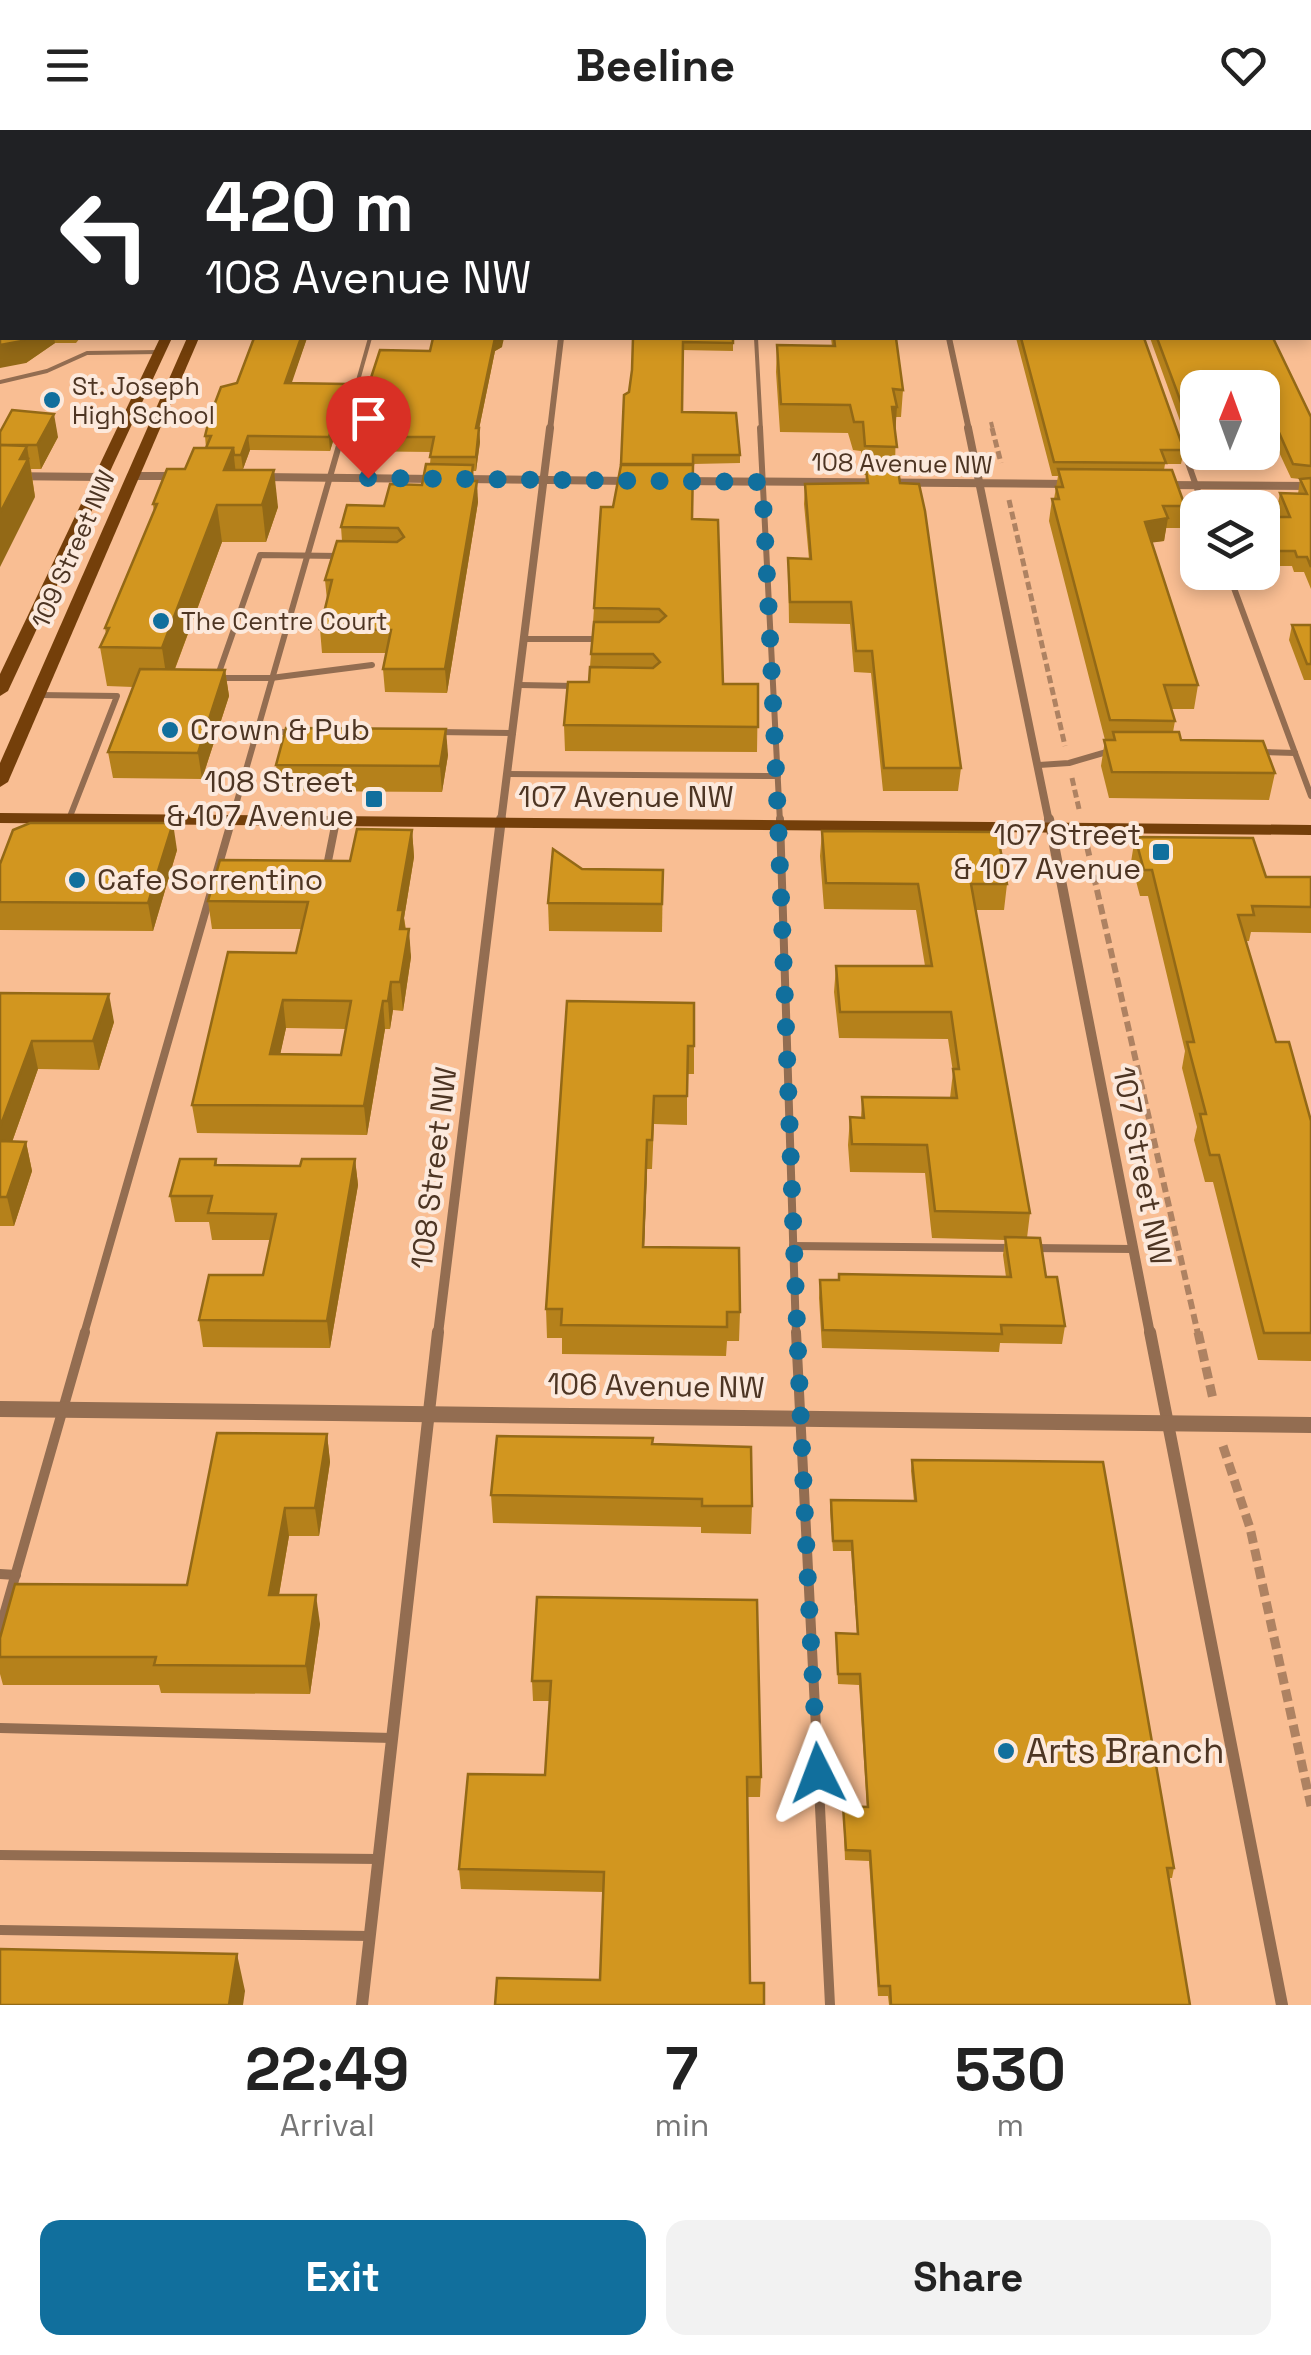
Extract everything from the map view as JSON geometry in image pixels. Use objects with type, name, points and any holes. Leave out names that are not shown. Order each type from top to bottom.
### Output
[{"type":"main road","name":"109 Street NW","points":[[0,782],[193,340]]},
{"type":"main road","name":"109 Street NW","points":[[0,691],[162,344]]},
{"type":"main road","name":"107 Avenue NW","points":[[0,818],[1311,830]]},
{"type":"street","name":"108 Street NW","points":[[362,2005],[428,1413],[561,340]]},
{"type":"street","name":"107 Street NW","points":[[949,340],[1053,828],[1165,1423],[1282,2005]]},
{"type":"street","points":[[0,476],[101,477]]},
{"type":"street","points":[[133,476],[182,476]]},
{"type":"street","points":[[256,477],[440,479]]},
{"type":"street","points":[[459,479],[632,480]]},
{"type":"street","name":"108 Avenue NW","points":[[670,481],[1081,484]]},
{"type":"street","points":[[1158,485],[1311,486]]},
{"type":"street","name":"106 Avenue NW","points":[[0,1409],[1311,1425]]},
{"type":"lane","points":[[0,1628],[369,340]]},
{"type":"lane","points":[[756,340],[780,826],[799,1418],[830,2005]]},
{"type":"lane","points":[[0,382],[47,371],[86,352],[162,344]]},
{"type":"lane","points":[[1176,430],[1198,490]]},
{"type":"lane","points":[[344,556],[260,555],[218,678],[272,678],[372,665]]},
{"type":"lane","points":[[1235,590],[1311,795]]},
{"type":"lane","points":[[526,639],[620,639]]},
{"type":"lane","points":[[520,685],[576,686]]},
{"type":"lane","points":[[37,695],[117,696],[69,819]]},
{"type":"lane","points":[[258,732],[298,732]]},
{"type":"lane","points":[[417,732],[513,733]]},
{"type":"lane","points":[[1039,765],[1069,763],[1102,751],[1121,751]]},
{"type":"lane","points":[[1256,752],[1295,753]]},
{"type":"lane","points":[[508,774],[778,776]]},
{"type":"lane","points":[[325,875],[336,822]]},
{"type":"lane","points":[[214,875],[233,875]]},
{"type":"lane","points":[[793,1246],[1132,1250]]},
{"type":"lane","points":[[0,1574],[16,1574]]},
{"type":"lane","points":[[0,1728],[392,1738]]},
{"type":"lane","points":[[0,1855],[378,1859]]},
{"type":"lane","points":[[0,1930],[369,1936]]},
{"type":"path","points":[[989,411],[1218,1424],[1250,1528],[1311,1806]]},
{"type":"building","points":[[0,340],[24,340],[22,341],[0,345]]},
{"type":"building","points":[[253,340],[300,340],[285,383],[346,384],[329,437],[248,436],[241,455],[234,455],[233,448],[206,448],[211,436],[205,436],[221,387],[237,383]]},
{"type":"building","points":[[433,340],[495,340],[476,428],[476,457],[430,457],[434,437],[343,437],[358,384],[369,384],[380,350],[430,351]]},
{"type":"building","points":[[633,340],[733,340],[683,342],[682,412],[736,413],[740,455],[693,455],[693,464],[621,464],[624,395],[629,392]]},
{"type":"building","points":[[834,340],[896,340],[903,390],[893,389],[897,447],[865,446],[863,422],[854,422],[850,405],[781,404],[777,345],[835,346]]},
{"type":"building","points":[[1022,340],[1145,340],[1180,439],[1180,450],[1161,450],[1166,463],[1054,462]]},
{"type":"building","points":[[1158,340],[1274,340],[1311,417],[1311,466],[1293,464],[1280,435],[1280,370],[1180,370],[1180,400]]},
{"type":"building","points":[[12,410],[54,414],[37,445],[0,445],[0,432]]},
{"type":"building","points":[[0,445],[27,446],[20,459],[28,459],[0,513]]},
{"type":"building","points":[[194,448],[233,448],[224,470],[274,470],[262,505],[217,505],[162,648],[100,647],[167,469],[185,469]]},
{"type":"building","points":[[426,464],[473,465],[471,481],[477,481],[445,669],[383,669],[391,630],[320,629],[332,580],[325,580],[337,541],[397,542],[404,537],[398,528],[341,527],[347,505],[384,506],[390,484],[422,485]]},
{"type":"building","points":[[621,465],[693,465],[692,519],[718,520],[723,684],[758,684],[758,727],[564,725],[568,682],[589,682],[590,667],[653,668],[660,662],[653,654],[591,654],[594,622],[659,622],[666,616],[659,609],[594,608],[601,507],[613,507]]},
{"type":"building","points":[[1058,469],[1172,470],[1180,492],[1180,506],[1163,506],[1168,518],[1145,522],[1198,685],[1164,685],[1175,721],[1110,720],[1052,499],[1059,499],[1056,487],[1063,487]]},
{"type":"building","points":[[866,470],[898,470],[900,483],[919,484],[961,768],[884,768],[872,651],[856,651],[851,602],[790,602],[788,558],[811,559],[805,484],[868,483]]},
{"type":"building","points":[[1311,478],[1311,567],[1307,557],[1297,557],[1295,551],[1280,551],[1280,517],[1290,517],[1280,493],[1307,494],[1300,479]]},
{"type":"building","points":[[1292,625],[1311,625],[1311,664],[1307,664]]},
{"type":"building","points":[[140,669],[225,670],[198,753],[108,752]]},
{"type":"building","points":[[286,728],[446,729],[440,766],[276,765]]},
{"type":"building","points":[[1113,732],[1179,732],[1181,740],[1263,741],[1275,773],[1112,772],[1104,740],[1115,740]]},
{"type":"building","points":[[30,823],[173,823],[148,903],[0,902],[0,864],[13,830]]},
{"type":"building","points":[[357,829],[412,830],[398,910],[403,910],[400,929],[409,929],[400,982],[391,982],[388,1001],[383,1001],[364,1106],[192,1105],[228,952],[296,953],[308,902],[208,901],[220,860],[350,861]],"holes":[[[283,1000],[351,1001],[341,1055],[270,1054]]]},
{"type":"building","points":[[822,831],[997,832],[1007,884],[971,884],[1030,1213],[935,1211],[927,1145],[852,1144],[850,1117],[864,1118],[862,1097],[957,1098],[953,1069],[959,1069],[951,1012],[840,1012],[836,966],[932,966],[918,884],[826,883]]},
{"type":"building","points":[[1135,837],[1253,838],[1266,877],[1311,877],[1311,907],[1252,906],[1254,915],[1238,915],[1276,1042],[1289,1042],[1311,1121],[1311,1333],[1264,1333],[1219,1155],[1210,1155],[1200,1114],[1206,1114],[1187,1042],[1194,1042],[1152,870],[1144,870]]},
{"type":"building","points":[[553,849],[582,869],[663,870],[662,904],[548,903]]},
{"type":"building","points":[[0,993],[109,994],[93,1041],[32,1041],[0,1127]]},
{"type":"building","points":[[567,1001],[694,1003],[694,1046],[688,1046],[687,1096],[654,1096],[652,1140],[647,1140],[643,1247],[739,1248],[740,1312],[727,1312],[727,1327],[561,1325],[562,1309],[546,1309]]},
{"type":"building","points":[[0,1141],[26,1142],[7,1197],[0,1197]]},
{"type":"building","points":[[180,1159],[216,1159],[215,1165],[300,1166],[302,1159],[355,1159],[327,1321],[199,1320],[209,1275],[263,1275],[276,1214],[208,1213],[212,1196],[170,1196]]},
{"type":"building","points":[[1005,1237],[1040,1238],[1046,1277],[1057,1277],[1065,1326],[1001,1325],[1002,1334],[823,1330],[820,1280],[839,1280],[839,1274],[1011,1277]]},
{"type":"building","points":[[217,1433],[327,1434],[315,1508],[285,1508],[269,1595],[316,1595],[306,1666],[154,1665],[156,1657],[0,1657],[0,1638],[15,1584],[187,1585]]},
{"type":"building","points":[[497,1436],[653,1438],[652,1444],[751,1447],[752,1506],[702,1506],[702,1499],[491,1495]]},
{"type":"building","name":"Arts Branch","points":[[912,1460],[1103,1462],[1174,1868],[1167,1868],[1190,2005],[891,2005],[890,1986],[879,1986],[870,1851],[846,1850],[843,1806],[868,1807],[860,1674],[838,1674],[836,1633],[858,1634],[852,1541],[833,1541],[831,1500],[916,1501]]},
{"type":"building","points":[[537,1597],[757,1600],[761,1777],[747,1777],[750,1983],[764,1983],[764,2005],[495,2005],[497,1978],[600,1980],[604,1872],[459,1869],[468,1774],[545,1775],[551,1681],[532,1681]]},
{"type":"building","points":[[0,1949],[237,1954],[229,2005],[0,2005]]},
{"type":"place","name":"St. Joseph High School","points":[[52,400]]},
{"type":"place","name":"The Centre Court","points":[[161,621]]},
{"type":"place","name":"Crown & Pub","points":[[170,730]]},
{"type":"place","name":"108 Street & 107 Avenue","points":[[374,799]]},
{"type":"place","name":"107 Street & 107 Avenue","points":[[1161,852]]},
{"type":"place","name":"Cafe Sorrentino","points":[[77,880]]},
{"type":"place","name":"Arts Branch","points":[[1006,1751]]},
{"type":"route","points":[[368,478],[762,482],[780,826],[799,1418],[818,1773]]}]
